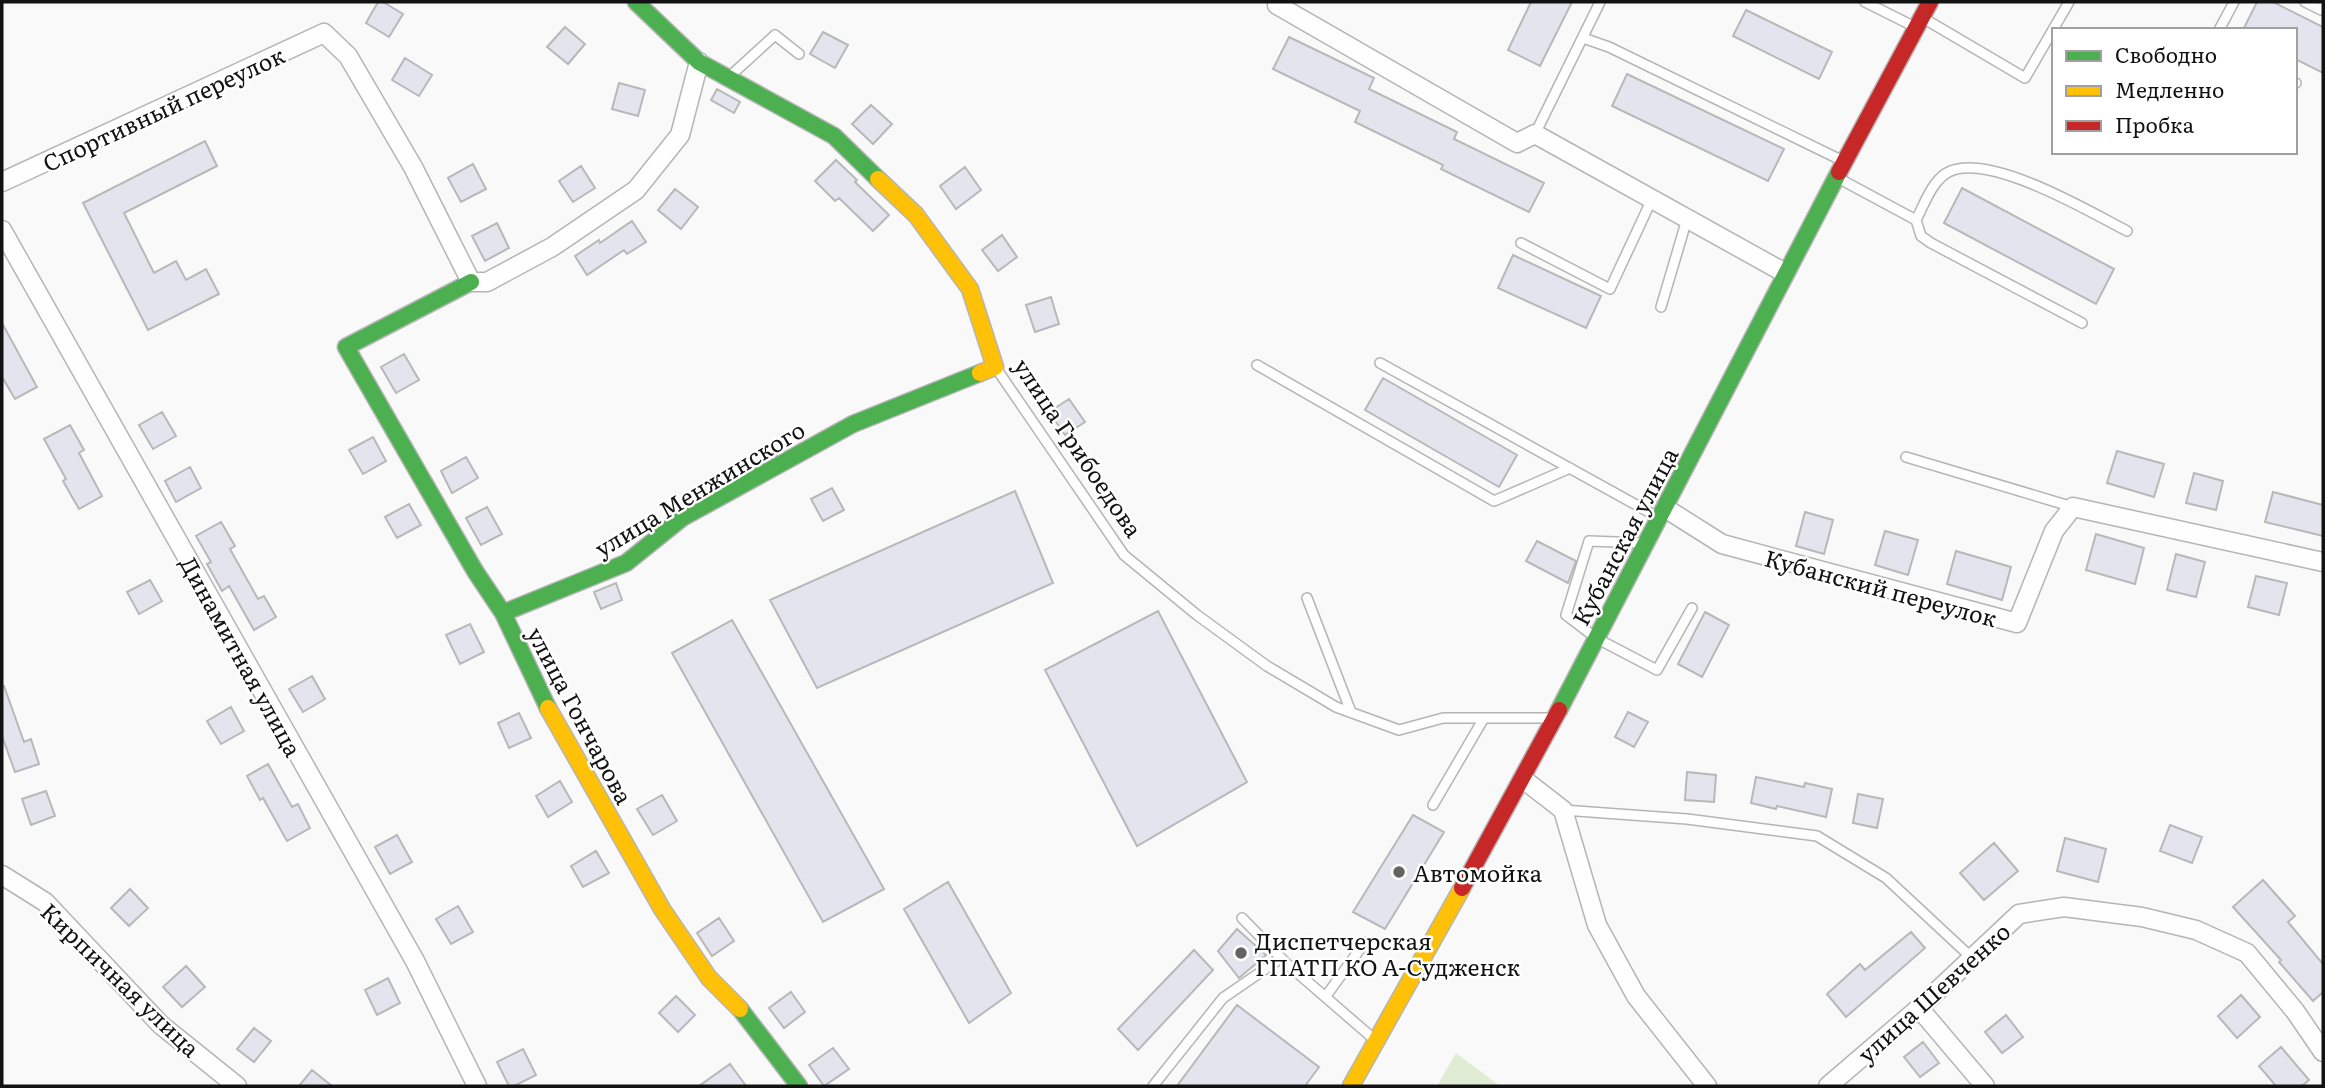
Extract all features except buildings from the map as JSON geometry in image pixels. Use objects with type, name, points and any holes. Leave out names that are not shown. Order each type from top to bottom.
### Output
[{"type":"street","name":"улица Грибоедова","points":[[636,2],[699,62],[834,136],[916,215],[970,289],[995,367]]},
{"type":"street","points":[[1277,2],[1277,5],[1517,143],[1535,134],[1785,273]]},
{"type":"street","name":"Кубанская улица","points":[[1351,1086],[1555,718],[1785,273],[1930,2]]},
{"type":"street","name":"Спортивный переулок","points":[[2,182],[324,33],[348,57],[400,145],[471,282]]},
{"type":"street","points":[[471,282],[487,282],[552,247],[636,191],[680,135],[699,62]]},
{"type":"street","name":"Динамитная улица","points":[[2,230],[415,961],[477,1086]]},
{"type":"street","name":"улица Гончарова","points":[[471,282],[346,347],[502,613],[556,726],[662,909],[709,978],[748,1017],[799,1086]]},
{"type":"street","name":"улица Менжинского","points":[[502,613],[626,563],[682,518],[853,424],[995,367]]},
{"type":"street","points":[[2073,507],[2323,562]]},
{"type":"street","name":"Кубанский переулок","points":[[1662,513],[1722,544],[2017,623],[2054,531],[2073,507]]},
{"type":"street","points":[[1522,779],[1563,810],[1597,925],[1636,996],[1707,1086]]},
{"type":"street","name":"Кирпичная улица","points":[[2,875],[45,902],[161,1025],[237,1086]]},
{"type":"street","name":"улица Шевченко","points":[[1829,1086],[1919,1008],[2019,914],[2064,907],[2142,917],[2196,930],[2247,953],[2295,1011],[2323,1052]]},
{"type":"street","points":[[1919,1008],[1985,1086]]},
{"type":"lane","points":[[1535,134],[1600,2]]},
{"type":"lane","points":[[1865,2],[1919,22],[2025,78],[2052,31]]},
{"type":"lane","points":[[2054,28],[2069,2]]},
{"type":"lane","points":[[2220,28],[2234,2]]},
{"type":"lane","points":[[2305,2],[2321,10],[2323,5]]},
{"type":"lane","points":[[727,78],[775,35],[800,54]]},
{"type":"lane","points":[[1583,38],[1609,47],[1844,162]]},
{"type":"lane","points":[[1916,220],[1937,181],[1955,169],[1968,168],[2027,182],[2127,231]]},
{"type":"lane","points":[[1836,177],[1916,220],[1921,236],[1931,243],[2082,323]]},
{"type":"lane","points":[[1521,243],[1610,289],[1652,199]]},
{"type":"lane","points":[[1661,307],[1687,219]]},
{"type":"lane","points":[[1380,363],[1570,468],[1662,513]]},
{"type":"lane","points":[[1257,365],[1494,502],[1570,468]]},
{"type":"lane","name":"улица Грибоедова","points":[[995,367],[1124,555],[1197,615],[1267,666],[1336,707],[1399,730],[1443,718],[1555,718]]},
{"type":"lane","points":[[1906,457],[2073,507]]},
{"type":"lane","points":[[1646,544],[1589,541],[1566,615],[1597,638],[1657,670],[1692,608]]},
{"type":"lane","points":[[1307,598],[1351,712]]},
{"type":"lane","points":[[1433,805],[1485,718]]},
{"type":"lane","points":[[1563,810],[1687,819],[1817,836],[1886,878],[1972,958]]},
{"type":"lane","points":[[1242,918],[1281,958],[1377,1041]]},
{"type":"lane","points":[[1326,996],[1365,942]]},
{"type":"lane","points":[[1153,1086],[1223,998],[1281,958]]},
{"type":"green space","points":[[1456,1053],[1500,1086],[1437,1086]]},
{"type":"traffic: fast","points":[[636,2],[699,62],[834,136],[878,179]]},
{"type":"traffic: fast","points":[[1559,710],[1839,172]]},
{"type":"traffic: fast","points":[[471,282],[346,347],[475,571],[503,613],[548,708]]},
{"type":"traffic: fast","points":[[503,613],[626,563],[682,518],[853,424],[980,373]]},
{"type":"traffic: fast","points":[[740,1009],[799,1086]]},
{"type":"traffic: slow","points":[[878,179],[916,215],[970,289],[995,367],[980,373]]},
{"type":"traffic: slow","points":[[548,708],[662,909],[709,978],[740,1009]]},
{"type":"traffic: slow","points":[[1351,1086],[1462,888]]},
{"type":"traffic: jam","points":[[1839,172],[1930,2]]},
{"type":"traffic: jam","points":[[1462,888],[1559,710]]},
{"type":"place","name":"Автомойка","points":[[1399,872]]},
{"type":"place","name":"Диспетчерская ГПАТП КО А-Судженск","points":[[1241,953]]}]
